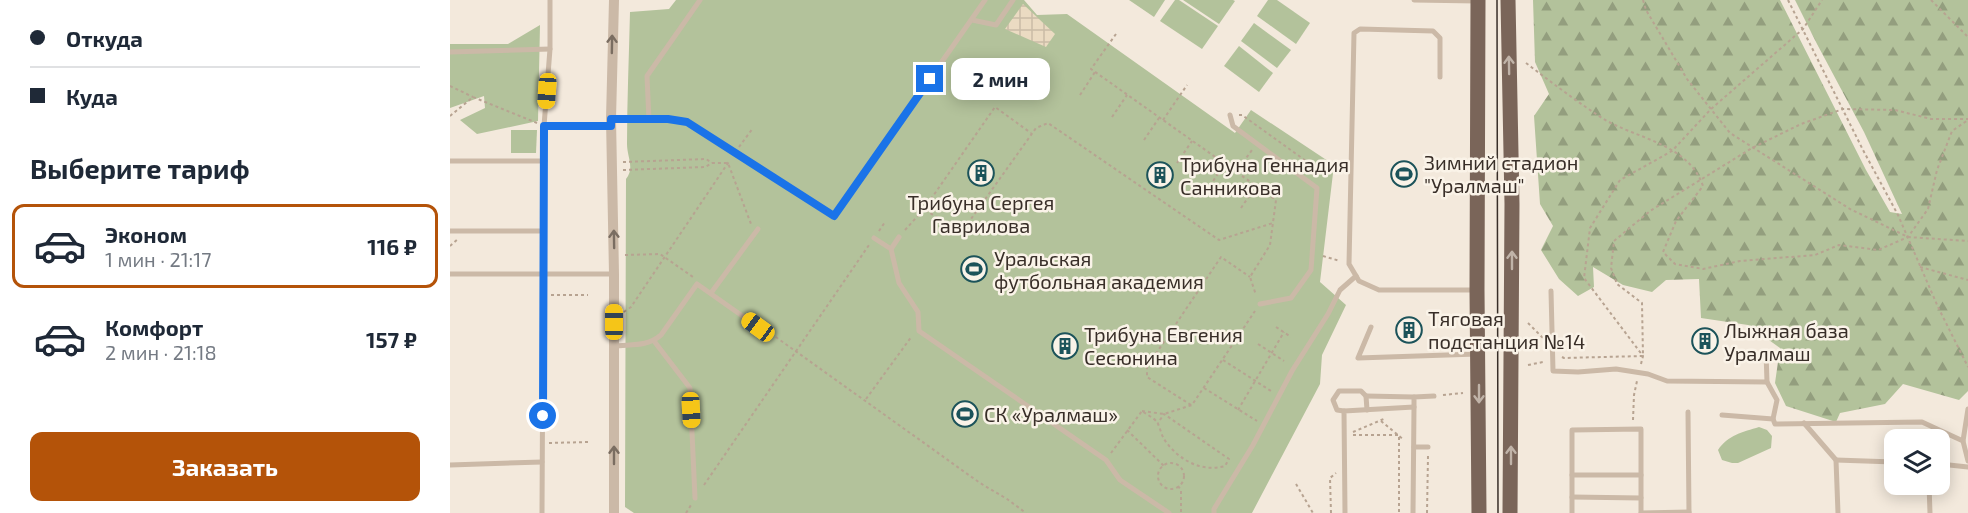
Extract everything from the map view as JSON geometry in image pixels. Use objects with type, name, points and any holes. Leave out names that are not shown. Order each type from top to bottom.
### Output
[{"type":"main road","points":[[1508,0],[1512,204],[1510,513]]},
{"type":"main road","points":[[1478,1],[1479,513]]},
{"type":"street","points":[[614,0],[611,123],[615,274],[614,513]]},
{"type":"lane","points":[[542,513],[544,126],[550,49],[550,0]]},
{"type":"lane","points":[[649,120],[647,76],[700,0]]},
{"type":"lane","points":[[544,126],[668,119],[687,122],[834,216],[985,0]]},
{"type":"lane","points":[[972,20],[996,25],[1013,0]]},
{"type":"lane","points":[[1414,0],[1478,1]]},
{"type":"lane","points":[[1440,77],[1440,38],[1433,31],[1360,29],[1354,33],[1349,264],[1359,281],[1379,290],[1478,290]]},
{"type":"lane","points":[[450,52],[550,49]]},
{"type":"lane","points":[[1230,115],[1233,126],[1317,188],[1311,270],[1291,297],[1260,304]]},
{"type":"lane","points":[[450,161],[545,161]]},
{"type":"lane","points":[[711,293],[758,229]]},
{"type":"lane","points":[[450,231],[544,231]]},
{"type":"lane","points":[[891,249],[899,237]]},
{"type":"lane","points":[[874,238],[891,249],[899,283],[918,312],[919,331],[1106,460],[1120,480],[1168,513]]},
{"type":"lane","points":[[450,274],[615,274]]},
{"type":"lane","points":[[1214,513],[1214,509],[1340,290],[1356,276]]},
{"type":"lane","points":[[614,346],[643,345],[654,341],[661,335],[697,284],[758,326]]},
{"type":"lane","points":[[1551,291],[1553,371],[1616,369],[1667,381],[1767,382]]},
{"type":"lane","points":[[1371,327],[1358,358],[1479,355]]},
{"type":"lane","points":[[654,341],[690,388],[695,498]]},
{"type":"lane","points":[[1766,352],[1767,382],[1777,400],[1773,419],[1775,424],[1922,422],[1963,441]]},
{"type":"lane","points":[[1367,410],[1366,396],[1361,391],[1340,392],[1333,400],[1337,410],[1344,411],[1367,410],[1414,407]]},
{"type":"lane","points":[[1366,396],[1434,396]]},
{"type":"lane","points":[[1413,513],[1414,397]]},
{"type":"lane","points":[[1968,409],[1963,441],[1968,461]]},
{"type":"lane","points":[[1344,411],[1345,513]]},
{"type":"lane","points":[[1572,513],[1572,430],[1632,429],[1641,429],[1641,512],[1689,512],[1688,412]]},
{"type":"lane","points":[[1722,415],[1773,419]]},
{"type":"lane","points":[[1804,423],[1836,460],[1838,513]]},
{"type":"lane","points":[[1414,449],[1428,447]]},
{"type":"lane","points":[[1836,460],[1884,462]]},
{"type":"lane","points":[[450,465],[542,462]]},
{"type":"lane","points":[[1950,465],[1968,467]]},
{"type":"lane","points":[[1572,475],[1641,475]]},
{"type":"lane","points":[[1929,495],[1930,513]]},
{"type":"lane","points":[[1572,497],[1641,498]]},
{"type":"path","points":[[1642,0],[1687,79],[1730,133],[1850,208],[1908,237],[1968,241]]},
{"type":"path","points":[[1788,0],[1908,237],[1968,367]]},
{"type":"path","points":[[1643,356],[1584,278],[1590,228],[1620,180],[1672,151],[1711,110],[1803,29],[1822,0]]},
{"type":"path","points":[[1931,0],[1968,37]]},
{"type":"path","points":[[1116,34],[1091,69],[1276,200],[1270,245],[1250,277]]},
{"type":"path","points":[[1526,63],[1604,119],[1685,158],[1703,186],[1676,221],[1663,252],[1675,264],[1703,269],[1740,261],[1815,255],[1839,245],[1878,250],[1908,237],[1928,209],[1937,170],[1952,131],[1968,120]]},
{"type":"path","points":[[1080,95],[1095,72]]},
{"type":"path","points":[[1163,120],[1187,85]]},
{"type":"path","points":[[450,86],[544,126]]},
{"type":"path","points":[[1112,117],[1127,95]]},
{"type":"path","points":[[450,116],[473,97]]},
{"type":"path","points":[[899,237],[924,209],[995,107],[1031,133]]},
{"type":"path","points":[[1632,429],[1634,395],[1643,356],[1642,303],[1617,284],[1611,268],[1614,241],[1650,211],[1752,148],[1801,124],[1843,109],[1895,110],[1931,119],[1968,120]]},
{"type":"path","points":[[1230,115],[1242,115],[1312,166],[1311,184]]},
{"type":"path","points":[[1144,140],[1159,118]]},
{"type":"path","points":[[924,209],[961,233],[1031,133],[1048,123],[1219,240],[1273,223]]},
{"type":"path","points":[[735,153],[753,128]]},
{"type":"path","points":[[1177,163],[1192,141]]},
{"type":"path","points":[[1236,172],[1256,143]]},
{"type":"path","points":[[623,162],[706,159],[712,163],[728,163],[751,223]]},
{"type":"path","points":[[623,170],[705,168],[712,163]]},
{"type":"path","points":[[1210,186],[1224,164]]},
{"type":"path","points":[[623,312],[631,307],[720,175]]},
{"type":"path","points":[[1241,208],[1256,186]]},
{"type":"path","points":[[623,256],[660,254],[665,256],[711,293]]},
{"type":"path","points":[[1323,256],[1349,264]]},
{"type":"path","points":[[1142,411],[1164,414],[1192,405],[1260,304],[1250,277],[1221,257],[1147,367],[1147,377],[1192,405]]},
{"type":"path","points":[[687,513],[695,498],[858,261]]},
{"type":"path","points":[[1920,267],[1968,280]]},
{"type":"path","points":[[543,295],[588,295]]},
{"type":"path","points":[[1528,323],[1564,358],[1643,356]]},
{"type":"path","points":[[758,326],[1026,513]]},
{"type":"path","points":[[1276,327],[1291,338]]},
{"type":"path","points":[[865,400],[908,340],[919,331]]},
{"type":"path","points":[[1238,410],[1284,332]]},
{"type":"path","points":[[1258,344],[1284,362]]},
{"type":"path","points":[[1223,360],[1278,396]]},
{"type":"path","points":[[1204,388],[1263,425]]},
{"type":"path","points":[[1434,396],[1464,393]]},
{"type":"path","points":[[1367,410],[1414,449]]},
{"type":"path","points":[[1142,411],[1158,423],[1160,431],[1171,448],[1183,458],[1199,466],[1216,468],[1225,466],[1229,459],[1164,414]]},
{"type":"path","points":[[1106,460],[1142,411]]},
{"type":"path","points":[[1158,423],[1164,414]]},
{"type":"path","points":[[1344,435],[1389,417]]},
{"type":"path","points":[[1127,430],[1164,466]]},
{"type":"path","points":[[1344,435],[1399,435]]},
{"type":"path","points":[[1399,435],[1399,513]]},
{"type":"path","points":[[542,443],[588,442]]},
{"type":"path","points":[[1427,513],[1428,447]]},
{"type":"path","points":[[1178,465],[1183,458]]},
{"type":"path","points":[[1168,462],[1178,465],[1183,473],[1183,482],[1173,489],[1164,487],[1158,478],[1158,470],[1168,462]]},
{"type":"path","points":[[1331,513],[1330,478],[1345,465]]},
{"type":"path","points":[[1296,484],[1313,513]]},
{"type":"path","points":[[1178,485],[1181,513]]},
{"type":"green space","name":"Уральская футбольная академия","points":[[676,0],[1024,0],[1037,15],[1067,14],[1235,133],[1251,110],[1334,165],[1320,282],[1346,305],[1322,355],[1320,384],[1252,513],[634,513],[625,507],[626,179],[630,171],[627,144],[630,12],[669,9]]},
{"type":"green space","points":[[1129,0],[1165,0],[1154,17]]},
{"type":"green space","points":[[1175,0],[1179,0],[1218,26],[1202,49],[1160,21]]},
{"type":"green space","points":[[1183,0],[1233,0],[1235,1],[1219,24]]},
{"type":"green space","points":[[1268,0],[1277,0],[1310,23],[1296,44],[1257,16]]},
{"type":"green space","points":[[1533,0],[1780,0],[1866,170],[1890,212],[1902,214],[1864,132],[1795,0],[1968,0],[1968,391],[1959,400],[1903,384],[1885,404],[1840,413],[1836,422],[1786,406],[1775,383],[1780,348],[1748,325],[1701,318],[1699,279],[1666,280],[1652,292],[1623,285],[1593,267],[1594,287],[1578,296],[1559,279],[1541,250],[1553,226],[1540,204],[1534,116],[1549,94],[1535,62]]},
{"type":"green space","points":[[1254,23],[1291,50],[1277,68],[1241,41]]},
{"type":"green space","points":[[540,25],[538,121],[477,134],[460,120],[485,108],[484,96],[450,108],[450,44],[508,44]]},
{"type":"green space","points":[[1239,46],[1273,73],[1259,92],[1224,66]]},
{"type":"green space","points":[[511,130],[537,130],[536,153],[511,153]]},
{"type":"green space","points":[[1759,427],[1767,430],[1772,436],[1771,448],[1738,463],[1722,460],[1718,450],[1726,441]]},
{"type":"shaded area","points":[[1023,4],[1055,34],[1046,47],[1005,29]]},
{"type":"tram line","points":[[1497,0],[1498,513]]},
{"type":"place","name":"Трибуна Сергея Гаврилова","points":[[981,173]]},
{"type":"place","name":"Зимний стадион \"Уралмаш\"","points":[[1404,174]]},
{"type":"place","name":"Трибуна Геннадия Санникова","points":[[1160,175]]},
{"type":"place","name":"Уральская футбольная академия","points":[[974,269]]},
{"type":"place","name":"Тяговая подстанция №14","points":[[1409,330]]},
{"type":"place","name":"Лыжная база Уралмаш","points":[[1705,341]]},
{"type":"place","name":"Трибуна Евгения Сесюнина","points":[[1065,346]]},
{"type":"place","name":"СК «Уралмаш»","points":[[965,414]]},
{"type":"route","points":[[543,416],[544,126],[611,126],[611,119],[668,119],[687,122],[834,216],[930,79]]}]
